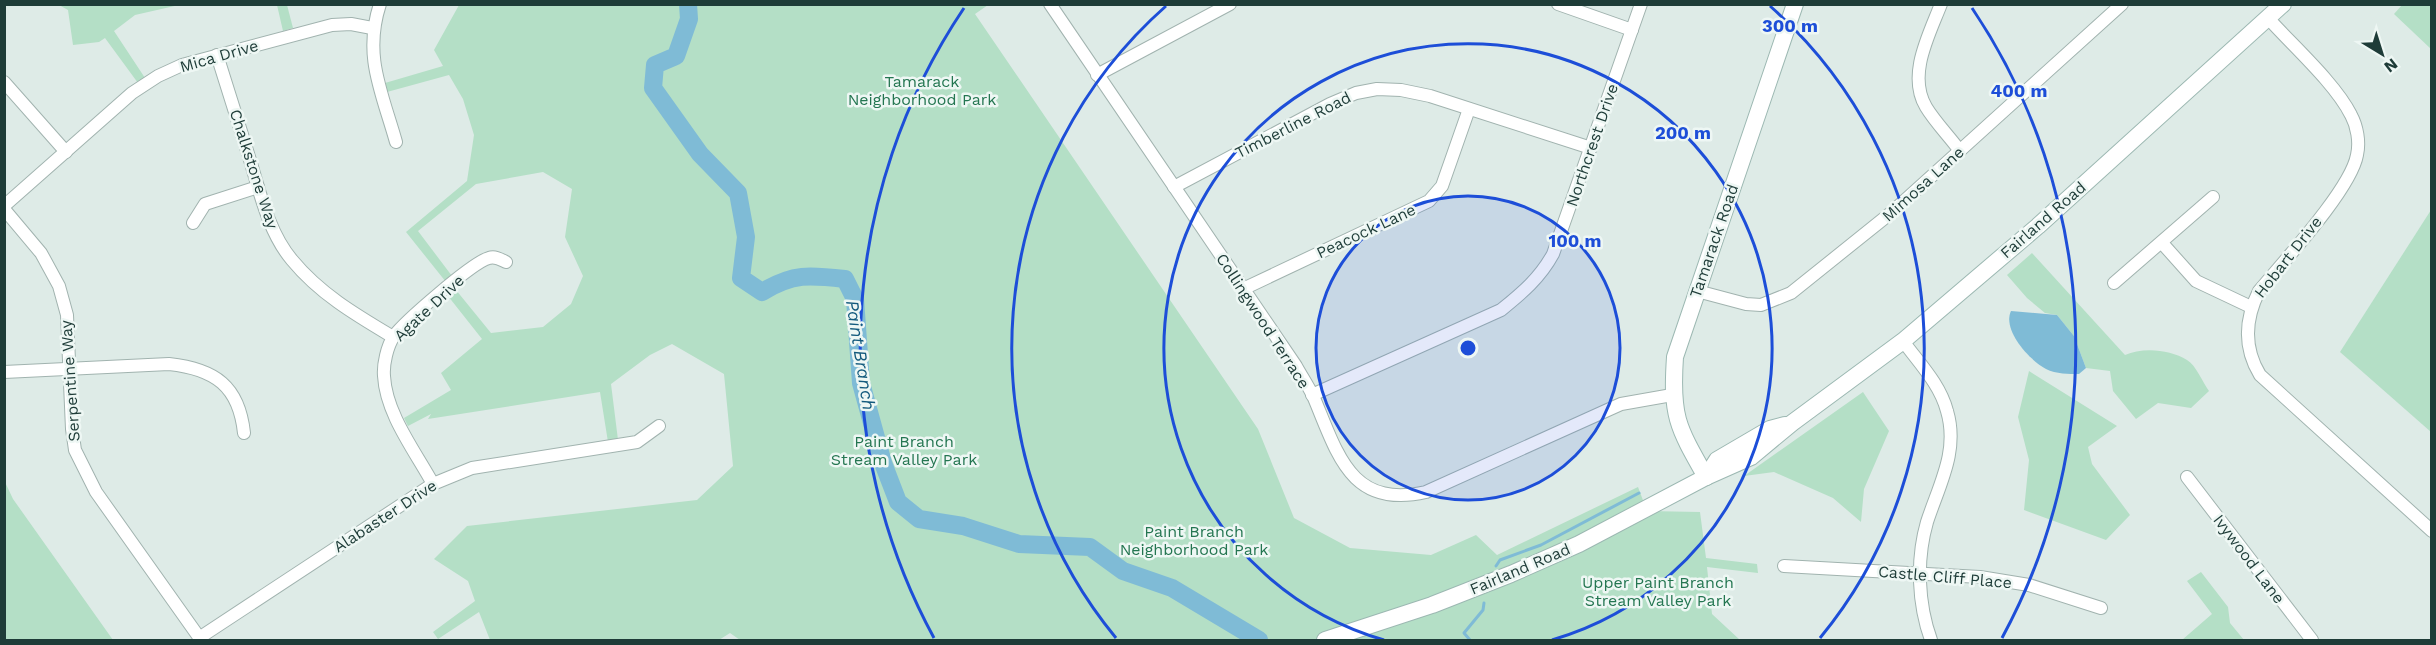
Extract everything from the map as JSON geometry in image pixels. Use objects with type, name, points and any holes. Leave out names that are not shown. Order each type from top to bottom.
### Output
[{"type":"main road","name":"Tamarack Road","points":[[1706,477],[1682,435],[1672,395],[1676,357],[1795,4]]},
{"type":"main road","name":"Fairland Road","points":[[1326,640],[1432,606],[1511,574],[1647,511],[1706,477],[1751,457],[1792,423],[1903,342],[2038,226],[2283,4]]},
{"type":"street","points":[[380,4],[372,28],[373,64],[396,142]]},
{"type":"street","name":"Collingwood Terrace","points":[[1050,4],[1312,395],[1344,467],[1365,486],[1389,496],[1404,497],[1426,492],[1620,404],[1637,399],[1672,395]]},
{"type":"street","points":[[1097,75],[1230,4]]},
{"type":"street","points":[[1558,4],[1632,30]]},
{"type":"street","name":"Northcrest Drive","points":[[1312,395],[1500,310],[1527,290],[1543,272],[1553,254],[1641,4]]},
{"type":"street","points":[[1941,4],[1919,62],[1918,77],[1924,105],[1960,151]]},
{"type":"street","name":"Mimosa Lane","points":[[1697,291],[1746,304],[1761,305],[1791,293],[1893,212],[2122,4]]},
{"type":"street","name":"Hobart Drive","points":[[2268,18],[2342,100],[2352,116],[2358,136],[2357,156],[2344,186],[2259,291],[2251,308],[2247,326],[2252,361],[2260,375],[2432,531]]},
{"type":"street","name":"Mica Drive","points":[[4,208],[132,93],[158,76],[182,65],[332,25],[351,24],[372,28]]},
{"type":"street","name":"Chalkstone Way","points":[[218,55],[275,235],[290,258],[308,279],[338,303],[393,337]]},
{"type":"street","points":[[4,82],[66,152]]},
{"type":"street","name":"Timberline Road","points":[[1174,187],[1330,104],[1356,93],[1377,89],[1401,90],[1591,148]]},
{"type":"street","name":"Peacock Lane","points":[[1243,289],[1429,201],[1442,186],[1446,177],[1469,109]]},
{"type":"street","points":[[194,223],[205,204],[258,187]]},
{"type":"street","points":[[2114,283],[2213,197]]},
{"type":"street","name":"Serpentine Way","points":[[4,208],[41,253],[59,286],[66,315],[72,429],[75,450],[82,467],[96,492],[200,639]]},
{"type":"street","points":[[2162,243],[2196,281],[2251,308]]},
{"type":"street","name":"Agate Drive","points":[[433,484],[386,395],[384,374],[393,337],[447,287],[487,258],[496,257],[506,262]]},
{"type":"street","points":[[1903,342],[1940,391],[1951,432],[1951,455],[1927,525],[1920,574],[1920,595],[1931,640]]},
{"type":"street","points":[[4,372],[170,364],[196,367],[215,376],[228,389],[242,411],[244,434]]},
{"type":"street","name":"Alabaster Drive","points":[[200,639],[433,484],[472,468],[637,442],[659,426]]},
{"type":"street","name":"Ivywood Lane","points":[[2187,477],[2312,640]]},
{"type":"street","name":"Castle Cliff Place","points":[[1785,566],[1980,577],[2029,585],[2101,608]]},
{"type":"green space","points":[[59,5],[179,5],[135,15],[114,31],[145,78],[138,83],[105,38],[99,42],[73,45],[68,10]]},
{"type":"green space","points":[[277,5],[287,5],[293,28],[283,31]]},
{"type":"green space","name":"Paint Branch Stream Valley Park","points":[[459,5],[988,5],[975,14],[1258,429],[1294,518],[1350,548],[1431,555],[1476,535],[1497,555],[1638,487],[1647,511],[1700,512],[1706,558],[1757,564],[1758,573],[1707,567],[1712,614],[1740,640],[740,640],[730,633],[719,640],[490,640],[479,612],[438,639],[433,632],[475,601],[468,581],[434,559],[467,526],[697,500],[733,466],[724,374],[672,344],[650,355],[611,384],[618,440],[608,442],[600,392],[428,419],[431,414],[408,426],[404,418],[451,390],[441,373],[482,339],[448,296],[456,290],[491,333],[543,327],[571,304],[583,276],[565,237],[572,189],[543,172],[476,184],[418,231],[452,276],[446,282],[406,232],[467,181],[474,135],[463,99],[449,75],[387,92],[385,83],[443,66],[434,50]]},
{"type":"green space","points":[[2402,5],[2431,5],[2431,49],[2394,14]]},
{"type":"green space","points":[[2431,210],[2431,432],[2340,352]]},
{"type":"green space","points":[[2032,253],[2125,355],[2148,350],[2164,351],[2180,356],[2193,366],[2209,391],[2191,408],[2158,403],[2136,419],[2113,391],[2110,371],[2086,368],[2074,336],[2057,315],[2045,313],[2027,298],[2007,275]]},
{"type":"green space","points":[[2029,371],[2117,426],[2088,447],[2092,464],[2130,515],[2106,540],[2024,510],[2029,460],[2018,417]]},
{"type":"green space","points":[[1863,392],[1889,431],[1864,489],[1861,522],[1833,498],[1774,472],[1744,476]]},
{"type":"green space","points":[[4,480],[13,499],[113,640],[5,640]]},
{"type":"green space","points":[[2201,572],[2228,607],[2230,623],[2244,640],[2182,640],[2212,614],[2187,581]]},
{"type":"water","points":[[2011,311],[2057,315],[2074,336],[2086,368],[2079,374],[2067,374],[2050,371],[2039,365],[2025,352],[2014,335],[2009,319]]},
{"type":"waterway","name":"Paint Branch","points":[[688,4],[689,19],[676,56],[655,65],[653,88],[700,154],[738,193],[746,237],[741,278],[762,292],[793,278],[845,279],[855,299],[861,383],[883,463],[898,502],[919,519],[963,526],[1019,544],[1090,547],[1123,571],[1172,588],[1259,640]]},
{"type":"waterway","points":[[1496,566],[1500,560],[1541,545],[1639,493]]},
{"type":"waterway","points":[[1470,640],[1464,633],[1483,610],[1484,603]]},
{"type":"park label","name":"Tamarack Neighborhood Park","points":[[922,90]]},
{"type":"park label","name":"Paint Branch Neighborhood Park","points":[[1194,540]]},
{"type":"park label","name":"Upper Paint Branch Stream Valley Park","points":[[1658,591]]}]
